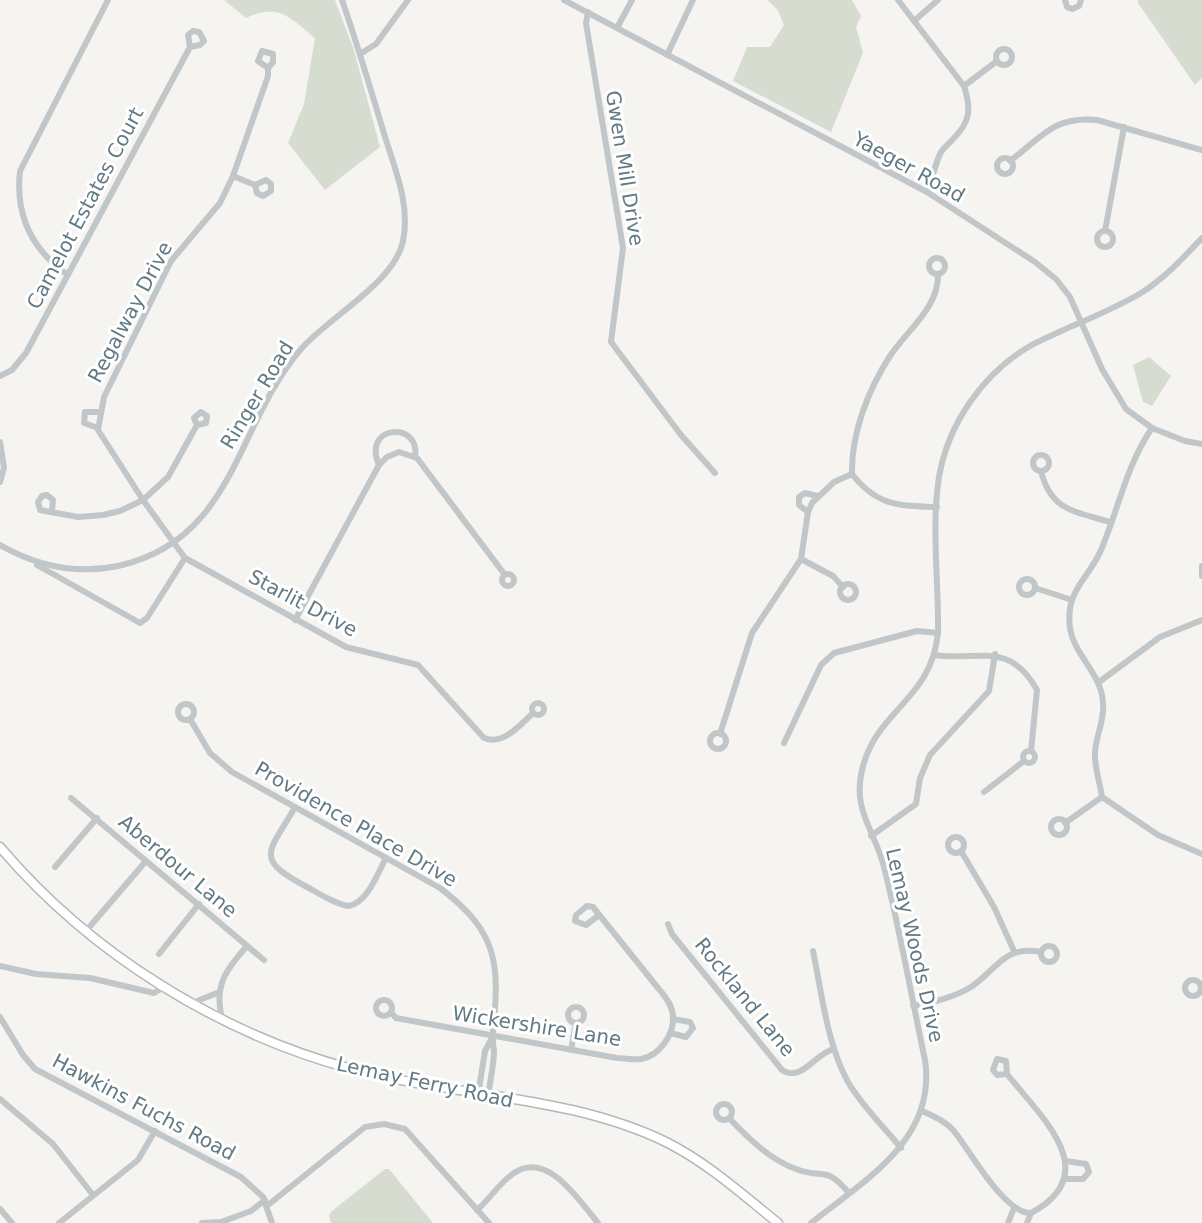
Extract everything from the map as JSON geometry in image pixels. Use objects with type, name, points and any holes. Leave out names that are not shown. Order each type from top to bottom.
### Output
[{"type":"main road","name":"Lemay Ferry Road","points":[[0,847],[46,896],[86,931],[164,987],[222,1019],[272,1042],[342,1066],[396,1080],[589,1115],[646,1133],[699,1161],[778,1223]]},
{"type":"street","points":[[68,275],[49,262],[29,235],[19,191],[20,171],[108,0]]},
{"type":"street","name":"Ringer Road","points":[[0,545],[32,561],[69,569],[102,568],[144,557],[173,543],[198,521],[217,498],[276,387],[302,349],[384,273],[401,250],[405,229],[403,197],[342,0]]},
{"type":"street","points":[[360,54],[379,40],[408,0]]},
{"type":"street","name":"Yaeger Road","points":[[564,0],[927,192],[1046,270],[1070,297],[1115,393],[1126,409],[1152,428],[1185,441],[1202,444]]},
{"type":"street","points":[[617,28],[632,0]]},
{"type":"street","points":[[668,55],[693,0]]},
{"type":"street","points":[[898,0],[964,86],[969,102],[969,118],[964,128],[943,148],[936,160],[935,175],[927,192]]},
{"type":"street","points":[[914,21],[938,0]]},
{"type":"street","points":[[1065,0],[1066,5],[1072,9],[1079,6],[1081,0]]},
{"type":"street","name":"Gwen Mill Drive","points":[[588,12],[586,23],[599,113],[623,248],[611,342],[617,353],[686,440],[715,473]]},
{"type":"street","name":"Camelot Estates Court","points":[[0,376],[12,370],[26,353],[190,47]]},
{"type":"street","points":[[964,86],[998,62]]},
{"type":"street","name":"Regalway Drive","points":[[173,543],[98,428],[99,412],[171,261],[220,203],[233,176],[268,76],[268,68]]},
{"type":"street","points":[[1011,161],[1047,132],[1068,120],[1097,120],[1202,150]]},
{"type":"street","points":[[1105,231],[1124,127]]},
{"type":"street","points":[[233,176],[255,185]]},
{"type":"street","points":[[1082,322],[1152,285],[1202,238]]},
{"type":"street","points":[[937,507],[908,506],[877,499],[852,474],[854,444],[875,380],[934,298],[938,274]]},
{"type":"street","name":"Lemay Woods Drive","points":[[811,1223],[901,1148],[915,1128],[922,1111],[926,1070],[883,865],[863,814],[860,790],[867,754],[886,722],[916,691],[934,655],[938,633],[937,507],[939,476],[947,446],[960,417],[980,388],[1002,366],[1023,351],[1082,322]]},
{"type":"street","name":"Regalway Drive","points":[[98,428],[84,423],[82,417],[85,412],[99,412]]},
{"type":"street","points":[[52,511],[78,517],[103,515],[120,511],[143,500],[168,477],[197,425]]},
{"type":"street","points":[[1152,428],[1136,452],[1101,551],[1074,591],[1071,631],[1100,682],[1103,712],[1095,752],[1102,797],[1158,835],[1202,854]]},
{"type":"street","points":[[379,465],[375,457],[376,443],[381,437],[395,431],[401,432],[413,442],[417,448],[415,457]]},
{"type":"street","points":[[0,442],[4,468],[0,482]]},
{"type":"street","points":[[295,620],[379,465],[387,457],[399,452],[415,457],[505,575]]},
{"type":"street","points":[[1041,471],[1046,489],[1057,502],[1110,522]]},
{"type":"street","points":[[720,734],[752,633],[801,559],[808,512],[817,496],[834,482],[852,474]]},
{"type":"street","points":[[808,512],[800,505],[800,497],[805,493],[817,496]]},
{"type":"street","name":"Starlit Drive","points":[[173,543],[185,558],[346,647],[418,665],[476,731],[489,740],[508,735],[533,713]]},
{"type":"street","points":[[32,561],[134,621],[143,624],[185,558]]},
{"type":"street","points":[[801,559],[833,576],[843,587]]},
{"type":"street","points":[[1202,566],[1202,576]]},
{"type":"street","points":[[1035,588],[1072,600]]},
{"type":"street","points":[[1100,682],[1160,637],[1202,620]]},
{"type":"street","points":[[784,743],[820,665],[834,653],[917,631],[938,633]]},
{"type":"street","points":[[934,655],[995,654],[1016,667],[1037,690],[1031,751],[1035,756],[1034,761],[1028,763],[1024,761],[984,792]]},
{"type":"street","points":[[871,836],[916,804],[921,778],[930,755],[990,691],[995,654]]},
{"type":"street","name":"Providence Place Drive","points":[[190,719],[202,742],[219,762],[294,808],[440,888],[468,911],[492,950],[497,974],[492,1038],[494,1052],[483,1096]]},
{"type":"street","points":[[1065,823],[1102,797]]},
{"type":"street","name":"Aberdour Lane","points":[[71,798],[264,960]]},
{"type":"street","points":[[294,808],[272,847],[271,860],[285,875],[350,906],[358,904],[363,898],[386,858]]},
{"type":"street","points":[[55,867],[97,818]]},
{"type":"street","points":[[961,851],[990,899],[1014,951]]},
{"type":"street","points":[[86,931],[147,861]]},
{"type":"street","points":[[159,954],[199,904]]},
{"type":"street","points":[[599,915],[668,1001],[673,1019],[684,1020],[693,1028],[686,1037],[670,1033]]},
{"type":"street","name":"Rockland Lane","points":[[668,924],[672,934],[782,1070],[790,1074],[798,1073],[834,1048]]},
{"type":"street","points":[[222,1019],[217,993],[231,966],[246,947]]},
{"type":"street","points":[[913,1006],[941,1000],[972,986],[1014,951],[1027,949],[1041,952]]},
{"type":"street","points":[[813,951],[834,1048],[854,1091],[901,1148]]},
{"type":"street","points":[[0,966],[36,974],[90,978],[154,993],[164,987]]},
{"type":"street","points":[[192,1003],[217,993]]},
{"type":"street","name":"Wickershire Lane","points":[[391,1012],[396,1018],[492,1038],[617,1058],[642,1059],[655,1053],[670,1033],[673,1019]]},
{"type":"street","name":"Hawkins Fuchs Road","points":[[0,1017],[23,1055],[35,1069],[241,1177],[266,1202]]},
{"type":"street","points":[[571,1050],[576,1023]]},
{"type":"street","points":[[1007,1074],[1063,1146],[1066,1161],[1065,1179],[1051,1199],[1031,1213],[1027,1223]]},
{"type":"street","points":[[0,1099],[53,1144],[93,1194]]},
{"type":"street","points":[[922,1111],[953,1129],[970,1155],[1014,1208],[1031,1213]]},
{"type":"street","points":[[729,1118],[749,1140],[790,1167],[831,1175],[849,1192]]},
{"type":"street","points":[[202,1223],[221,1222],[251,1211],[365,1127],[384,1124],[405,1129],[489,1223]]},
{"type":"street","points":[[59,1223],[138,1160],[155,1131]]},
{"type":"street","points":[[1065,1179],[1083,1179],[1089,1172],[1086,1164],[1066,1161]]},
{"type":"street","points":[[477,1210],[513,1173],[535,1168],[561,1180],[598,1223]]},
{"type":"street","points":[[266,1202],[272,1223]]},
{"type":"street","points":[[1008,1223],[1014,1208]]},
{"type":"street","points":[[0,1209],[12,1223]]},
{"type":"shaded area","points":[[224,0],[335,0],[354,50],[380,147],[325,190],[288,143],[304,104],[315,38],[284,14],[257,13],[246,18]]},
{"type":"shaded area","points":[[767,0],[852,0],[861,16],[856,27],[863,53],[831,132],[733,81],[747,47],[770,47],[784,25],[777,9]]},
{"type":"shaded area","points":[[1138,0],[1202,0],[1202,78],[1195,85],[1138,3]]},
{"type":"shaded area","points":[[1149,357],[1171,376],[1152,406],[1143,402],[1133,365]]},
{"type":"shaded area","points":[[385,1169],[389,1169],[433,1223],[331,1223],[329,1215],[332,1211]]}]
